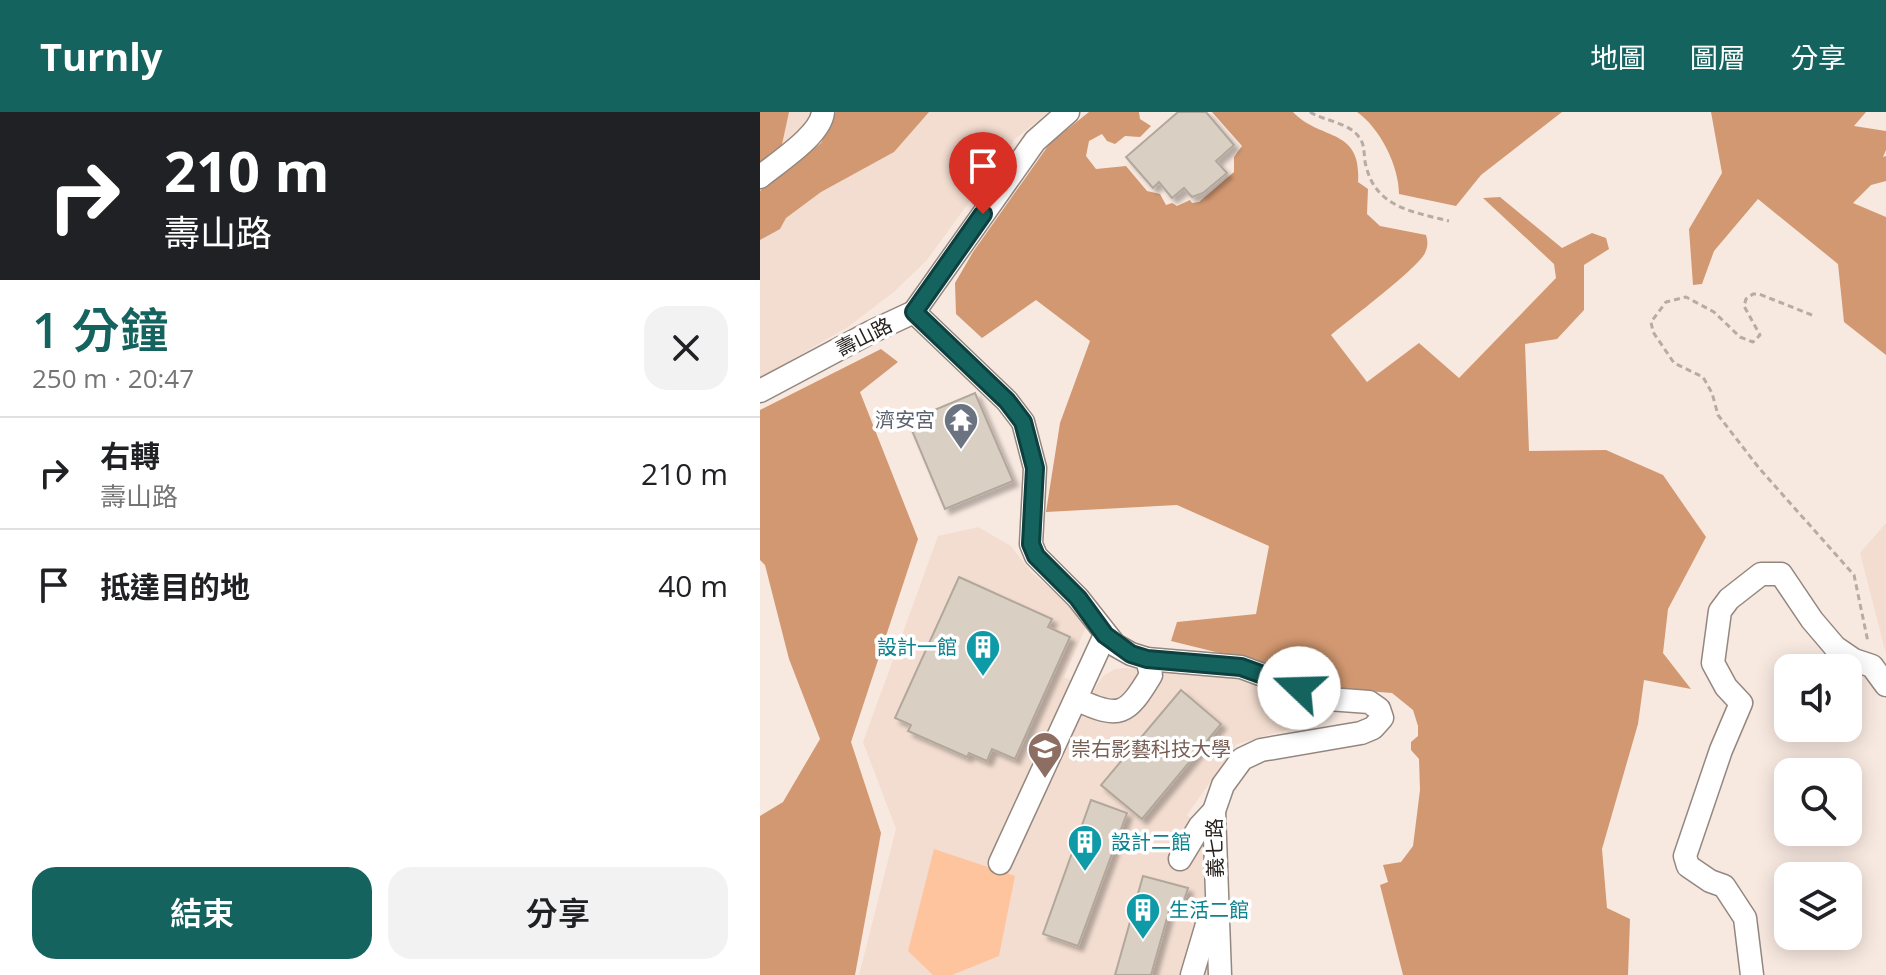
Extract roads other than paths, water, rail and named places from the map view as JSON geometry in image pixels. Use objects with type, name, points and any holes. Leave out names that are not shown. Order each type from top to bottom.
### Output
[{"type":"street","points":[[760,177],[816,131],[823,112]]},
{"type":"street","name":"壽山路","points":[[760,391],[914,312],[1035,141],[1068,112]]},
{"type":"street","name":"義七路","points":[[914,312],[1007,401],[1023,422],[1035,468],[1031,544],[1036,556],[1078,598],[1105,635],[1131,654],[1147,659],[1241,667],[1328,699],[1369,702],[1379,709],[1382,718],[1373,728],[1361,733],[1261,750],[1242,759],[1223,785],[1214,811],[1220,975]]},
{"type":"street","points":[[1752,975],[1745,918],[1724,886],[1710,881],[1688,866],[1685,856],[1721,750],[1741,703],[1726,687],[1713,663],[1720,611],[1746,584],[1761,574],[1781,574],[1812,620],[1835,647],[1854,660],[1872,666],[1886,685]]},
{"type":"street","points":[[1000,863],[1105,635]]},
{"type":"street","points":[[1076,699],[1098,710],[1120,712],[1135,702],[1151,675],[1147,659]]},
{"type":"street","points":[[1180,859],[1200,826],[1214,811]]},
{"type":"street","points":[[1192,975],[1210,918],[1216,876]]},
{"type":"place","name":"濟安宮","points":[[961,451]]},
{"type":"place","name":"設計一館","points":[[983,678]]},
{"type":"place","name":"崇右影藝科技大學","points":[[1045,780]]},
{"type":"place","name":"設計二館","points":[[1085,873]]},
{"type":"place","name":"生活二館","points":[[1143,941]]}]
